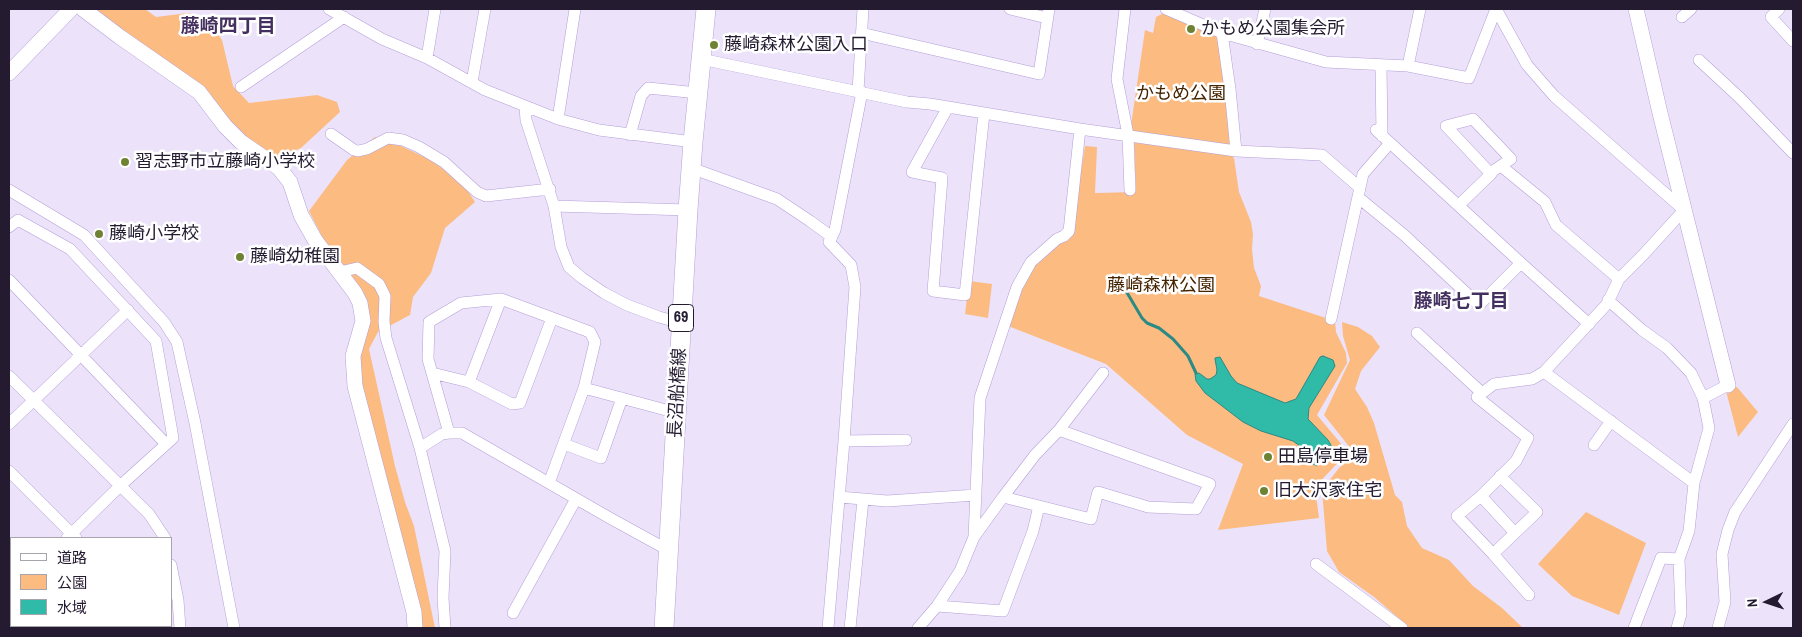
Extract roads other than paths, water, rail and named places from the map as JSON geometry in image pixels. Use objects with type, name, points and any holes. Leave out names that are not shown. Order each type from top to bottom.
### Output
[{"type":"main road","name":"長沼船橋線","points":[[664,628],[688,210],[706,9]]},
{"type":"street","points":[[9,73],[71,9]]},
{"type":"street","points":[[83,9],[199,92],[225,126],[279,168],[290,182],[305,224],[355,293],[360,303],[363,321],[353,356],[355,386],[414,612],[415,628]]},
{"type":"street","points":[[329,9],[382,39],[427,58],[485,90],[525,107],[558,119],[599,130],[693,142]]},
{"type":"street","points":[[427,58],[435,9]]},
{"type":"street","points":[[472,82],[485,9]]},
{"type":"street","points":[[558,119],[575,9]]},
{"type":"street","points":[[828,628],[840,497],[855,287],[851,265],[830,242],[835,230],[860,92],[863,9]]},
{"type":"street","points":[[861,33],[1039,74],[1048,13],[1010,9]]},
{"type":"street","points":[[1125,9],[1117,79],[1128,135],[1130,190]]},
{"type":"street","points":[[1166,9],[1222,33],[1326,62],[1408,66],[1469,78],[1496,9]]},
{"type":"street","points":[[1257,44],[1265,9]]},
{"type":"street","points":[[1408,66],[1420,9]]},
{"type":"street","points":[[1496,9],[1527,66],[1554,96],[1684,210]]},
{"type":"street","points":[[1636,9],[1728,385],[1704,398]]},
{"type":"street","points":[[1682,17],[1691,9]]},
{"type":"street","points":[[1779,9],[1771,17],[1793,41]]},
{"type":"street","points":[[241,88],[344,17]]},
{"type":"street","points":[[1222,33],[1236,151]]},
{"type":"street","points":[[701,59],[908,102],[1080,129],[1236,151],[1322,155],[1479,305],[1521,263]]},
{"type":"street","points":[[1699,60],[1740,98],[1793,153]]},
{"type":"street","points":[[1331,319],[1363,174],[1383,137],[1381,66]]},
{"type":"street","points":[[630,135],[641,96],[648,88],[698,92]]},
{"type":"street","points":[[525,107],[526,120],[550,189],[560,247],[569,266],[582,278],[604,293],[627,305],[681,323]]},
{"type":"street","points":[[948,107],[912,172],[942,178],[933,291],[965,294],[984,113]]},
{"type":"street","points":[[1459,205],[1491,174],[1511,159],[1473,118],[1446,126],[1491,174]]},
{"type":"street","points":[[974,537],[980,398],[1017,287],[1031,262],[1056,239],[1064,236],[1069,231],[1080,129]]},
{"type":"street","points":[[331,134],[358,151],[367,149],[388,138],[403,140],[444,162],[477,192],[486,196],[550,189]]},
{"type":"street","points":[[1383,137],[1589,324]]},
{"type":"street","points":[[1501,166],[1545,202],[1556,225],[1619,279]]},
{"type":"street","points":[[691,168],[776,199],[810,220],[832,237]]},
{"type":"street","points":[[9,190],[84,235],[164,322],[177,342],[195,423],[234,628]]},
{"type":"street","points":[[554,206],[688,210]]},
{"type":"street","points":[[1529,595],[1457,516],[1481,496],[1516,461],[1528,438],[1477,397],[1494,384],[1532,379],[1544,372],[1589,324],[1608,300],[1619,279],[1684,210]]},
{"type":"street","points":[[9,227],[18,220],[70,249],[156,341],[173,438],[120,486],[71,537],[9,471]]},
{"type":"street","points":[[340,272],[357,268],[379,284],[385,296],[384,322],[386,338],[420,448],[445,551],[443,598],[445,628]]},
{"type":"street","points":[[9,280],[166,444]]},
{"type":"street","points":[[449,432],[428,359],[429,322],[461,303],[501,299],[590,332],[595,342],[584,388],[549,483]]},
{"type":"street","points":[[469,382],[501,299]]},
{"type":"street","points":[[1608,300],[1642,330],[1667,348],[1691,373],[1704,398],[1709,428],[1694,483],[1689,531],[1679,559],[1681,614],[1677,628]]},
{"type":"street","points":[[9,424],[128,310]]},
{"type":"street","points":[[432,373],[469,382],[512,404],[520,403],[552,318]]},
{"type":"street","points":[[1416,333],[1482,393]]},
{"type":"street","points":[[1544,372],[1694,483]]},
{"type":"street","points":[[918,628],[937,606],[960,571],[974,537],[1003,496],[1035,455],[1059,430],[1103,373]]},
{"type":"street","points":[[9,376],[32,401],[149,514],[164,537]]},
{"type":"street","points":[[584,388],[677,413]]},
{"type":"street","points":[[564,444],[601,458],[622,398]]},
{"type":"street","points":[[1594,445],[1611,421]]},
{"type":"street","points":[[1718,628],[1726,602],[1722,554],[1728,530],[1735,512],[1793,424]]},
{"type":"street","points":[[1003,496],[1091,520],[1098,492],[1148,507],[1196,509],[1210,484],[1059,430]]},
{"type":"street","points":[[420,448],[442,434],[449,432],[462,433],[668,550]]},
{"type":"street","points":[[844,441],[906,440]]},
{"type":"street","points":[[1493,554],[1537,512],[1500,476]]},
{"type":"street","points":[[840,497],[887,501],[976,494]]},
{"type":"street","points":[[1481,496],[1515,532]]},
{"type":"street","points":[[512,613],[576,499]]},
{"type":"street","points":[[850,628],[863,500]]},
{"type":"street","points":[[937,606],[1003,611],[1034,531],[1039,506]]},
{"type":"street","points":[[1634,628],[1662,558],[1679,559]]},
{"type":"street","points":[[1316,564],[1402,628]]},
{"type":"street","points":[[172,574],[180,628]]},
{"type":"water","points":[[1323,356],[1333,360],[1335,366],[1309,408],[1308,419],[1331,445],[1330,448],[1322,447],[1317,450],[1317,466],[1313,464],[1300,446],[1293,441],[1261,431],[1243,422],[1205,393],[1196,381],[1195,374],[1199,373],[1207,379],[1216,375],[1215,358],[1220,357],[1237,383],[1285,403],[1296,399],[1320,357]]},
{"type":"waterway","points":[[1124,284],[1126,291],[1142,318],[1173,339],[1188,356],[1196,373]]},
{"type":"place","name":"かもめ公園集会所","points":[[1191,29]]},
{"type":"place","name":"藤崎森林公園入口","points":[[714,45]]},
{"type":"place","name":"習志野市立藤崎小学校","points":[[125,162]]},
{"type":"place","name":"藤崎小学校","points":[[99,234]]},
{"type":"place","name":"藤崎幼稚園","points":[[240,257]]},
{"type":"place","name":"田島停車場","points":[[1268,457]]},
{"type":"place","name":"旧大沢家住宅","points":[[1264,491]]},
{"type":"district","name":"藤崎四丁目","points":[[228,27]]},
{"type":"district","name":"藤崎七丁目","points":[[1461,302]]},
{"type":"park label","name":"かもめ公園","points":[[1181,94]]},
{"type":"park label","name":"藤崎森林公園","points":[[1161,286]]}]
